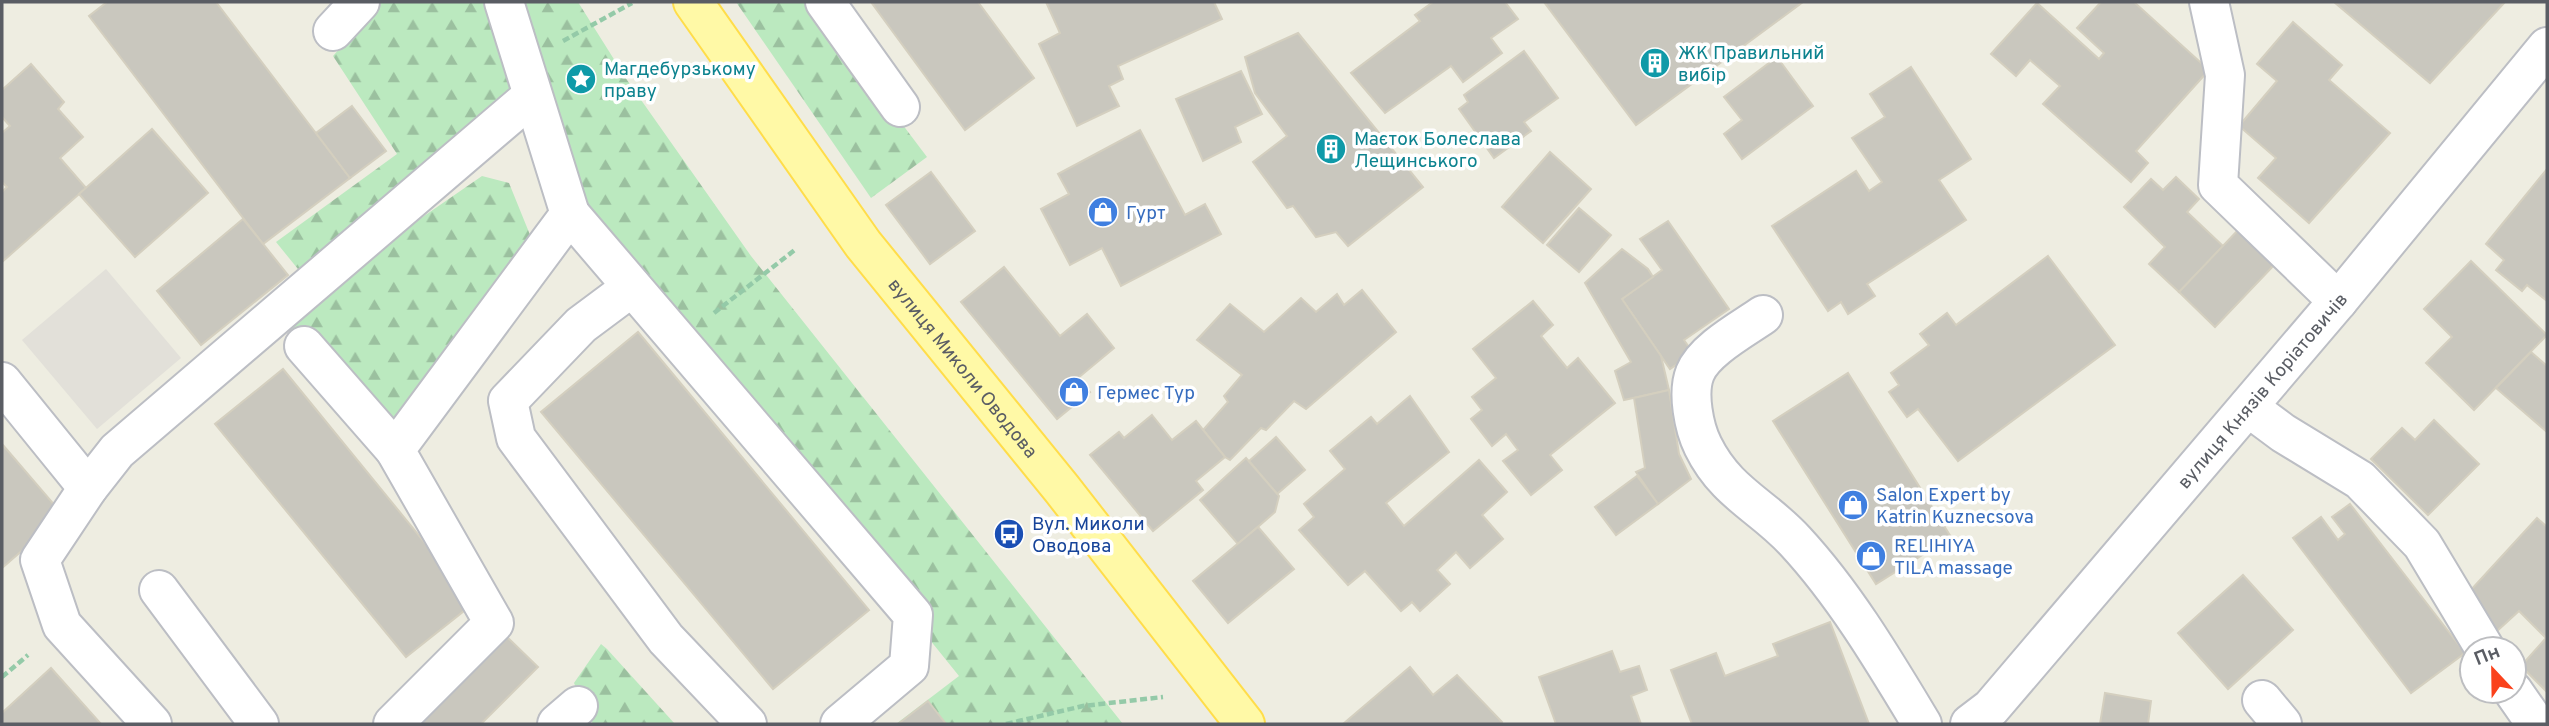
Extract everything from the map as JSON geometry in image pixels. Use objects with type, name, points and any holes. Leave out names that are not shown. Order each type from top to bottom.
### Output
[{"type":"main road","name":"вулиця Миколи Оводова","points":[[693,2],[863,244],[1062,489],[1245,724]]},
{"type":"street","points":[[333,31],[360,2]]},
{"type":"street","points":[[504,2],[531,96],[570,214],[913,615],[909,666],[840,724]]},
{"type":"street","points":[[825,2],[900,107]]},
{"type":"street","points":[[2209,2],[2225,75],[2218,185],[2338,302]]},
{"type":"street","name":"вулиця Князів Коріатовичів","points":[[1988,719],[2338,302],[2547,47]]},
{"type":"street","points":[[152,724],[62,625],[40,560],[88,488],[117,451],[531,96]]},
{"type":"street","points":[[395,450],[570,214]]},
{"type":"street","points":[[632,287],[581,325],[508,401],[516,438],[666,639],[747,724]]},
{"type":"street","points":[[1763,314],[1711,352],[1695,373],[1695,420],[1702,445],[1727,483],[1794,539],[1843,599],[1922,724]]},
{"type":"street","points":[[304,346],[395,450],[494,622],[393,724]]},
{"type":"street","points":[[2,382],[88,488]]},
{"type":"street","points":[[2248,407],[2283,433],[2360,480],[2423,544],[2477,635]]},
{"type":"street","points":[[159,590],[260,724]]},
{"type":"street","points":[[2523,705],[2536,724]]},
{"type":"path","points":[[586,29],[632,3]]},
{"type":"path","points":[[679,341],[796,249]]},
{"type":"path","points":[[1006,724],[1083,706],[1163,697]]},
{"type":"shaded area","points":[[106,269],[181,358],[97,429],[22,340]]},
{"type":"green space","points":[[381,2],[488,2],[514,91],[302,274],[276,242],[397,154],[333,56]]},
{"type":"green space","points":[[504,2],[578,2],[627,80],[751,256],[1123,724],[896,724],[959,676],[692,345],[570,214]]},
{"type":"green space","points":[[736,2],[810,2],[927,157],[871,198]]},
{"type":"green space","points":[[482,176],[509,183],[539,257],[395,450],[277,314],[365,239],[411,225]]},
{"type":"green space","points":[[601,644],[675,724],[593,724],[574,683]]},
{"type":"building","points":[[107,2],[216,2],[350,178],[263,244],[89,16]]},
{"type":"building","points":[[871,2],[978,2],[1034,78],[965,130]]},
{"type":"building","points":[[1046,2],[1214,2],[1222,19],[1118,66],[1123,79],[1109,86],[1119,106],[1077,126],[1039,44],[1060,33]]},
{"type":"building","points":[[1433,2],[1505,2],[1518,19],[1491,38],[1502,53],[1463,82],[1451,66],[1385,113],[1351,73],[1420,21],[1415,15]]},
{"type":"building","name":"ЖК Правильний вибір","points":[[1544,2],[1803,2],[1636,125]]},
{"type":"building","points":[[2101,2],[2134,2],[2209,70],[2136,151],[2148,163],[2131,182],[2043,104],[2060,86],[2030,60],[2016,76],[1991,54],[2037,3],[2099,59],[2104,53],[2077,28]]},
{"type":"building","points":[[2334,2],[2505,2],[2430,83]]},
{"type":"building","points":[[2293,22],[2342,65],[2329,80],[2390,133],[2309,223],[2258,178],[2276,158],[2239,126],[2277,81],[2257,64]]},
{"type":"building","name":"Маєток Болеслава Лещинського","points":[[1298,33],[1423,187],[1348,246],[1336,232],[1316,237],[1293,206],[1287,208],[1253,162],[1287,136],[1255,93],[1245,57]]},
{"type":"building","points":[[1524,51],[1558,98],[1524,122],[1531,131],[1494,158],[1459,109],[1468,102],[1464,95]]},
{"type":"building","points":[[1777,57],[1813,106],[1742,159],[1724,134],[1742,120],[1724,97]]},
{"type":"building","points":[[31,64],[64,102],[58,109],[83,137],[60,158],[86,188],[2,262],[2,192],[7,187],[2,182],[2,133],[10,126],[2,117],[2,90]]},
{"type":"building","points":[[1911,67],[1971,159],[1939,180],[1966,220],[1867,284],[1875,296],[1848,314],[1841,302],[1828,311],[1772,226],[1856,171],[1869,191],[1882,182],[1852,138],[1885,117],[1870,94]]},
{"type":"building","points":[[1241,71],[1262,114],[1235,127],[1241,142],[1203,161],[1176,99]]},
{"type":"building","points":[[352,106],[386,151],[350,178],[316,133]]},
{"type":"building","points":[[152,129],[208,193],[135,257],[79,194]]},
{"type":"building","points":[[1140,130],[1185,215],[1205,204],[1221,234],[1121,286],[1102,248],[1070,265],[1041,209],[1069,194],[1058,174]]},
{"type":"building","points":[[1550,152],[1591,189],[1543,243],[1502,207]]},
{"type":"building","points":[[2547,169],[2547,301],[2527,285],[2522,291],[2496,270],[2504,260],[2486,244]]},
{"type":"building","points":[[931,172],[975,231],[930,264],[886,205]]},
{"type":"building","points":[[2176,177],[2199,199],[2187,212],[2223,246],[2179,292],[2149,264],[2165,247],[2124,207],[2151,179],[2163,190]]},
{"type":"building","points":[[1579,208],[1611,235],[1579,272],[1547,245]]},
{"type":"building","points":[[243,219],[288,275],[201,345],[157,291]]},
{"type":"building","points":[[1668,221],[1729,309],[1684,340],[1693,353],[1670,369],[1622,299],[1662,270],[1640,239]]},
{"type":"building","points":[[2241,227],[2277,262],[2215,327],[2179,292]]},
{"type":"building","points":[[1622,249],[1648,269],[1653,277],[1622,299],[1661,356],[1669,390],[1624,400],[1615,371],[1631,362],[1585,283]]},
{"type":"building","points":[[2048,256],[2115,345],[1958,461],[1918,409],[1907,417],[1889,392],[1899,385],[1891,373],[1929,345],[1920,334],[1947,313],[1956,325]]},
{"type":"building","points":[[2471,261],[2547,335],[2474,410],[2426,363],[2452,337],[2424,309]]},
{"type":"building","points":[[1004,267],[1060,336],[1087,314],[1114,348],[1078,378],[1090,392],[1057,419],[961,302]]},
{"type":"building","points":[[1362,290],[1396,332],[1306,409],[1294,401],[1266,430],[1261,428],[1230,460],[1225,457],[1203,430],[1228,402],[1224,396],[1242,375],[1197,340],[1230,304],[1264,332],[1301,298],[1316,312],[1337,294],[1344,305]]},
{"type":"building","points":[[1533,301],[1553,325],[1541,336],[1567,368],[1578,358],[1615,403],[1550,455],[1562,470],[1531,495],[1503,461],[1518,450],[1506,434],[1492,446],[1471,419],[1482,410],[1472,397],[1496,378],[1473,349]]},
{"type":"building","points":[[638,332],[869,610],[773,689],[541,412]]},
{"type":"building","points":[[2531,352],[2547,366],[2547,432],[2496,388]]},
{"type":"building","points":[[283,369],[474,603],[406,657],[215,424]]},
{"type":"building","points":[[1848,373],[1951,537],[1876,584],[1773,421]]},
{"type":"building","points":[[1669,390],[1679,454],[1691,479],[1658,504],[1636,472],[1645,468],[1634,398]]},
{"type":"building","points":[[1410,396],[1449,452],[1386,503],[1404,526],[1479,460],[1507,492],[1482,515],[1503,539],[1470,568],[1456,552],[1437,570],[1450,584],[1420,611],[1412,602],[1401,611],[1365,571],[1348,585],[1299,530],[1314,517],[1304,504],[1345,469],[1330,451],[1371,417],[1377,424]]},
{"type":"building","points":[[1152,415],[1172,440],[1196,421],[1225,457],[1196,481],[1203,490],[1153,531],[1090,455],[1119,432],[1124,438]]},
{"type":"building","points":[[2434,420],[2479,464],[2428,515],[2371,459],[2402,428],[2415,440]]},
{"type":"building","points":[[1276,437],[1305,470],[1277,494],[1249,461]]},
{"type":"building","points":[[2,444],[63,515],[2,568]]},
{"type":"building","points":[[1246,458],[1279,496],[1275,512],[1238,544],[1200,500]]},
{"type":"building","points":[[1637,476],[1658,504],[1616,535],[1595,507]]},
{"type":"building","points":[[2350,504],[2458,644],[2458,658],[2411,693],[2293,538],[2321,517],[2338,540],[2345,534],[2332,517]]},
{"type":"building","points":[[2537,518],[2547,527],[2547,692],[2528,673],[2528,658],[2546,638],[2519,611],[2496,632],[2468,593]]},
{"type":"building","points":[[1258,527],[1294,569],[1228,623],[1193,581]]},
{"type":"building","points":[[2243,575],[2293,630],[2228,689],[2178,633]]},
{"type":"building","points":[[1830,622],[1869,724],[1692,724],[1671,670],[1716,653],[1725,676],[1778,656],[1773,644]]},
{"type":"building","points":[[503,633],[538,667],[481,724],[413,724]]},
{"type":"building","points":[[1612,651],[1620,672],[1639,666],[1647,690],[1631,696],[1641,724],[1556,724],[1539,677]]},
{"type":"building","points":[[1410,667],[1433,695],[1457,675],[1502,722],[1343,724]]},
{"type":"building","points":[[51,668],[101,724],[2,724],[2,713]]},
{"type":"building","points":[[2105,693],[2151,701],[2148,724],[2100,724]]},
{"type":"building","points":[[928,701],[946,724],[898,724]]},
{"type":"place","name":"ЖК Правильний вибір","points":[[1655,63]]},
{"type":"place","name":"Магдебурзькому праву","points":[[581,79]]},
{"type":"place","name":"Маєток Болеслава Лещинського","points":[[1331,149]]},
{"type":"place","name":"Гурт","points":[[1103,212]]},
{"type":"place","name":"Гермес Тур","points":[[1074,392]]},
{"type":"place","name":"Salon Expert by Katrin Kuznecsova","points":[[1853,505]]},
{"type":"place","name":"Вул. Миколи Оводова","points":[[1009,534]]},
{"type":"place","name":"RELIHIYA TILA massage","points":[[1871,556]]}]
